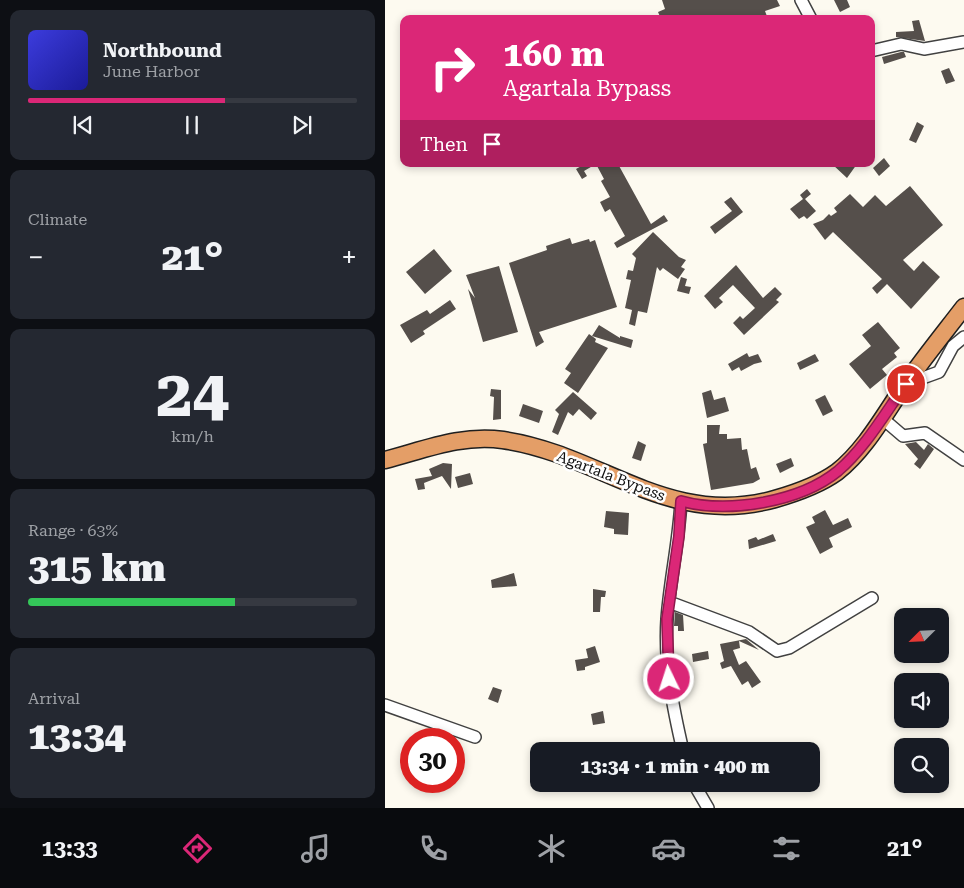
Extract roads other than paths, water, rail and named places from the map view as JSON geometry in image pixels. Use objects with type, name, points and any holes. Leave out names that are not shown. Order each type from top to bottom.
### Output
[{"type":"highway","name":"Agartala Bypass","points":[[385,460],[449,442],[483,438],[536,447],[637,487],[681,501],[722,507],[741,506],[782,497],[810,487],[837,471],[849,460],[964,308]]},
{"type":"street","points":[[801,0],[809,15]]},
{"type":"street","points":[[875,50],[901,44],[924,49],[964,42]]},
{"type":"street","points":[[906,384],[939,372],[953,346],[964,337]]},
{"type":"street","points":[[882,418],[903,436],[925,433],[964,460]]},
{"type":"street","points":[[681,501],[679,536],[669,602],[667,644],[669,679],[681,742]]},
{"type":"street","points":[[669,602],[749,632],[777,651],[796,644],[872,598]]},
{"type":"street","points":[[385,705],[475,737]]},
{"type":"street","points":[[699,792],[708,808]]}]
